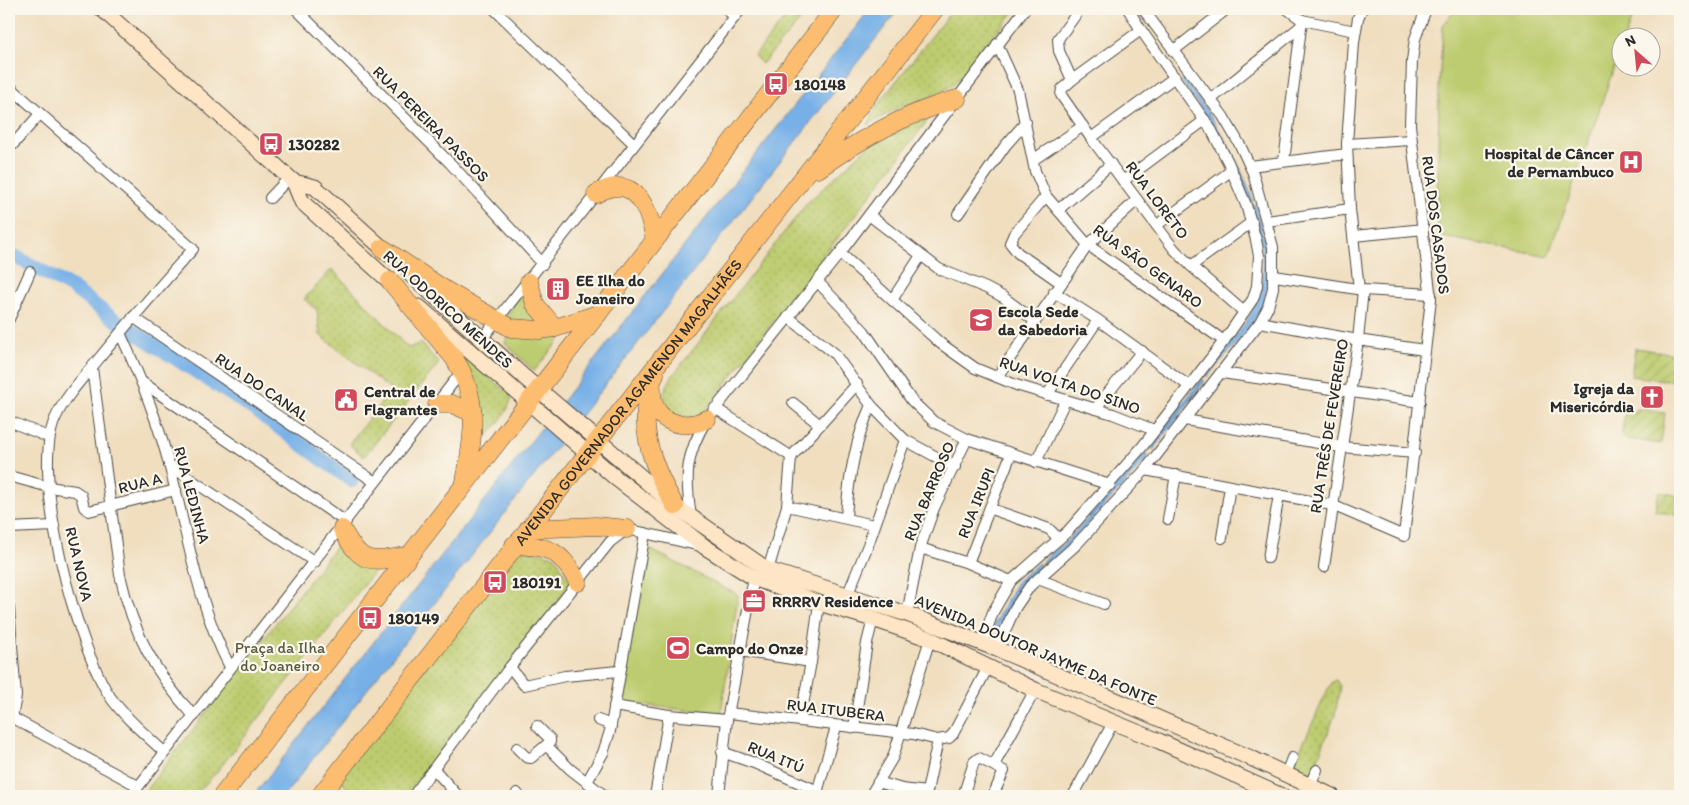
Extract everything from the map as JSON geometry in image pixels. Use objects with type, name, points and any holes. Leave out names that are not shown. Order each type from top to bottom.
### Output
[{"type":"highway","points":[[222,796],[464,486],[535,408],[539,389],[835,9]]},
{"type":"highway","name":"AVENIDA GOVERNADOR AGAMENON MAGALHÃES","points":[[320,796],[514,545],[528,530],[936,9]]},
{"type":"highway","points":[[801,181],[883,127],[922,109],[957,99]]},
{"type":"highway","points":[[596,194],[607,188],[621,187],[634,192],[643,200],[650,214],[655,240]]},
{"type":"highway","points":[[382,248],[511,328],[539,330],[555,328],[598,313]]},
{"type":"highway","points":[[390,281],[442,341],[462,371],[470,393],[473,433],[464,486]]},
{"type":"highway","points":[[529,282],[535,304],[555,328]]},
{"type":"highway","points":[[669,350],[652,380],[646,404],[645,432],[648,449],[656,470],[675,506]]},
{"type":"highway","points":[[652,380],[652,393],[656,408],[670,422],[682,425],[695,424],[711,413]]},
{"type":"highway","points":[[437,404],[452,404],[473,413]]},
{"type":"highway","points":[[344,526],[356,554],[365,558],[376,560],[410,555]]},
{"type":"highway","points":[[528,530],[596,526],[627,529]]},
{"type":"highway","points":[[514,545],[550,549],[559,554],[578,582]]},
{"type":"main road","name":"RUA ODORICO MENDES","points":[[102,9],[291,180],[302,202],[390,281],[572,441],[593,447]]},
{"type":"main road","name":"RUA ODORICO MENDES","points":[[291,180],[315,187],[539,389]]},
{"type":"main road","name":"AVENIDA DOUTOR JAYME DA FONTE","points":[[539,389],[584,428],[593,447],[705,547],[754,578],[819,603],[930,639],[1028,687],[1282,796]]},
{"type":"main road","name":"AVENIDA DOUTOR JAYME DA FONTE","points":[[593,447],[768,570],[907,614],[997,649],[1310,784],[1332,796]]},
{"type":"main road","points":[[1028,687],[1027,675],[1035,673],[1131,716],[1144,714]]},
{"type":"main road","points":[[1246,780],[1259,774],[1266,766]]},
{"type":"street","name":"RUA PEREIRA PASSOS","points":[[296,9],[450,163],[543,264]]},
{"type":"street","points":[[494,9],[634,144]]},
{"type":"street","points":[[482,339],[529,282],[634,144],[738,13],[726,9]]},
{"type":"street","points":[[691,516],[686,476],[688,460],[694,439],[711,413],[840,253],[1025,9]]},
{"type":"street","points":[[1080,9],[1058,38],[1059,50],[1072,80],[1141,30]]},
{"type":"street","points":[[982,643],[993,612],[1011,581],[1059,539],[1110,485],[1142,447],[1224,341],[1253,299],[1258,279],[1259,256],[1252,222],[1232,170],[1205,120],[1128,9]]},
{"type":"street","points":[[997,649],[1015,608],[1030,586],[1076,544],[1145,470],[1260,322],[1271,300],[1275,276],[1273,247],[1250,166],[1236,138],[1143,9]]},
{"type":"street","points":[[1209,9],[1216,17]]},
{"type":"street","points":[[1173,51],[1227,9]]},
{"type":"street","points":[[1287,9],[1301,24],[1355,31]]},
{"type":"street","name":"RUA TRÊS DE FEVEREIRO","points":[[1324,567],[1358,340],[1361,289],[1350,209],[1347,149],[1355,31],[1362,9]]},
{"type":"street","name":"RUA DOS CASADOS","points":[[1332,505],[1404,536],[1431,294],[1411,140],[1412,61],[1415,39],[1426,9]]},
{"type":"street","points":[[1210,100],[1301,24]]},
{"type":"street","points":[[1284,161],[1301,24]]},
{"type":"street","name":"RUA SÃO GENARO","points":[[997,44],[1018,90],[1035,171],[1046,196],[1088,245],[1224,341]]},
{"type":"street","points":[[1091,138],[1176,78],[1188,72]]},
{"type":"street","name":"RUA LORETO","points":[[1072,80],[1061,92],[1091,138],[1137,200],[1191,266],[1244,312]]},
{"type":"street","points":[[9,86],[40,114],[9,149]]},
{"type":"street","name":"RUA NOVA","points":[[40,114],[193,249],[132,318],[65,401],[55,418],[48,437],[47,459],[54,526],[75,616],[94,668],[112,699],[128,718],[164,752]]},
{"type":"street","points":[[1123,180],[1205,120]]},
{"type":"street","points":[[958,214],[1006,146],[1026,122]]},
{"type":"street","points":[[1033,160],[1083,126]]},
{"type":"street","points":[[1250,166],[1411,140]]},
{"type":"street","points":[[1058,210],[1111,164]]},
{"type":"street","points":[[1157,225],[1232,170]]},
{"type":"street","points":[[270,198],[291,180]]},
{"type":"street","points":[[1046,196],[1014,234],[1010,243],[1018,254],[1061,283]]},
{"type":"street","points":[[997,377],[1088,245],[1137,200]]},
{"type":"street","points":[[1246,205],[1261,201]]},
{"type":"street","points":[[1267,221],[1350,209]]},
{"type":"street","points":[[869,214],[939,270],[986,288],[1003,297],[1035,321]]},
{"type":"street","points":[[1191,266],[1252,222]]},
{"type":"street","points":[[1354,236],[1424,230]]},
{"type":"street","name":"RUA VOLTA DO SINO","points":[[840,253],[959,357],[997,377],[1154,430]]},
{"type":"street","points":[[892,300],[920,256]]},
{"type":"street","points":[[9,319],[30,272]]},
{"type":"street","points":[[1275,276],[1361,289],[1431,294]]},
{"type":"street","points":[[817,281],[864,331],[912,402],[934,422],[968,439],[1110,485]]},
{"type":"street","points":[[1054,292],[1098,320],[1189,386]]},
{"type":"street","points":[[788,317],[822,342],[857,384],[870,405],[905,440],[955,467]]},
{"type":"street","name":"RUA DO CANAL","points":[[132,318],[375,482]]},
{"type":"street","points":[[1048,395],[1098,320]]},
{"type":"street","points":[[1260,322],[1424,350]]},
{"type":"street","name":"RUA LEDINHA","points":[[122,331],[142,382],[169,465],[210,624],[230,667]]},
{"type":"street","points":[[1095,409],[1142,351]]},
{"type":"street","points":[[92,368],[120,575],[126,601],[137,632],[153,664],[173,693],[194,716]]},
{"type":"street","points":[[131,796],[230,667],[344,526],[375,482],[462,371]]},
{"type":"street","points":[[1222,373],[1350,394],[1420,402]]},
{"type":"street","points":[[1198,374],[1213,384]]},
{"type":"street","points":[[142,382],[344,526]]},
{"type":"street","points":[[768,570],[787,506],[792,457],[857,384]]},
{"type":"street","points":[[1036,462],[1065,401]]},
{"type":"street","points":[[793,403],[820,425]]},
{"type":"street","points":[[846,518],[855,458],[870,405]]},
{"type":"street","points":[[711,413],[792,457]]},
{"type":"street","points":[[1185,420],[1341,446],[1414,453]]},
{"type":"street","points":[[9,421],[48,437]]},
{"type":"street","name":"RUA BARROSO","points":[[907,614],[920,548],[934,508],[968,439]]},
{"type":"street","points":[[847,596],[905,440]]},
{"type":"street","points":[[1142,447],[1156,456]]},
{"type":"street","name":"RUA IRUPI","points":[[968,563],[991,509],[1011,454]]},
{"type":"street","points":[[169,465],[315,562]]},
{"type":"street","points":[[1145,470],[1332,505]]},
{"type":"street","points":[[1168,519],[1176,475]]},
{"type":"street","points":[[9,476],[49,487]]},
{"type":"street","points":[[1222,538],[1230,486]]},
{"type":"street","name":"RUA A","points":[[49,487],[75,491],[81,495],[84,507],[89,512],[176,490]]},
{"type":"street","points":[[1268,558],[1278,495]]},
{"type":"street","points":[[787,506],[874,525]]},
{"type":"street","points":[[991,509],[1049,529],[1059,539]]},
{"type":"street","points":[[9,528],[54,526]]},
{"type":"street","points":[[413,796],[510,668],[610,542],[627,529]]},
{"type":"street","name":"AVENIDA DOUTOR JAYME DA FONTE","points":[[627,529],[705,547]]},
{"type":"street","points":[[587,782],[603,753],[611,726],[619,671],[645,533]]},
{"type":"street","points":[[920,548],[968,563],[1011,581]]},
{"type":"street","points":[[1036,559],[1042,575],[1104,604]]},
{"type":"street","points":[[719,796],[722,752],[754,578]]},
{"type":"street","points":[[800,721],[819,603]]},
{"type":"street","points":[[9,608],[16,696],[11,717],[138,786]]},
{"type":"street","points":[[854,728],[867,643],[873,619]]},
{"type":"street","points":[[870,796],[893,757],[930,639]]},
{"type":"street","points":[[740,651],[811,662]]},
{"type":"street","points":[[878,782],[927,794],[938,740],[949,738],[953,734],[988,667]]},
{"type":"street","points":[[510,668],[524,685],[565,676],[619,671]]},
{"type":"street","points":[[994,766],[1028,687]]},
{"type":"street","name":"RUA ITUBERA","points":[[614,706],[669,715],[728,716],[800,721],[836,727],[900,733],[938,740]]},
{"type":"street","points":[[655,796],[669,715]]},
{"type":"street","points":[[598,720],[611,726]]},
{"type":"street","points":[[1073,796],[1113,723]]},
{"type":"street","points":[[517,748],[528,758],[534,757],[546,746],[550,739],[537,726]]},
{"type":"street","points":[[817,794],[836,727]]},
{"type":"street","points":[[546,746],[570,770],[605,796]]},
{"type":"street","name":"RUA ITÚ","points":[[722,752],[754,763],[817,794]]},
{"type":"street","points":[[963,796],[974,762],[979,758],[1004,771],[995,791]]},
{"type":"street","points":[[1286,774],[1292,758]]},
{"type":"street","points":[[434,769],[458,796]]},
{"type":"street","points":[[1310,784],[1317,770]]},
{"type":"green space","points":[[793,9],[810,9],[762,64],[754,56]]},
{"type":"green space","points":[[953,9],[1016,9],[956,83],[936,95],[898,108],[868,125],[876,107]]},
{"type":"green space","points":[[1456,9],[1635,9],[1628,28],[1612,28],[1612,73],[1549,256],[1437,236],[1439,85],[1443,25]]},
{"type":"green space","points":[[931,116],[705,411],[692,419],[672,415],[664,401],[664,393],[671,378],[807,203],[879,136]]},
{"type":"green space","points":[[332,269],[408,348],[421,343],[439,363],[364,457],[349,444],[391,390],[320,335],[317,310],[304,299]]},
{"type":"green space","points":[[523,294],[526,295],[545,324],[505,322],[516,299]]},
{"type":"green space","points":[[566,332],[534,371],[505,343],[508,336]]},
{"type":"green space","points":[[1635,348],[1675,354],[1671,381],[1631,376]]},
{"type":"green space","points":[[458,351],[512,396],[504,414],[483,440],[481,419]]},
{"type":"green space","points":[[1637,409],[1665,413],[1661,444],[1621,438],[1625,413],[1637,411]]},
{"type":"green space","points":[[1659,492],[1680,496],[1680,516],[1655,511]]},
{"type":"green space","name":"Praça da Ilha do Joaneiro","points":[[340,541],[354,560],[377,568],[215,774],[194,796],[141,796]]},
{"type":"green space","name":"Campo do Onze","points":[[644,546],[738,595],[721,714],[616,702]]},
{"type":"green space","points":[[516,548],[555,556],[571,584],[405,796],[354,796],[339,778]]},
{"type":"green space","points":[[1336,680],[1340,686],[1335,715],[1311,776],[1292,768],[1328,689],[1333,681]]},
{"type":"water","points":[[870,9],[899,9],[284,796],[253,796]]},
{"type":"water","points":[[1185,79],[1224,137],[1240,168],[1253,201],[1250,202],[1227,149],[1182,81]]},
{"type":"water","points":[[1255,204],[1267,261],[1268,276],[1266,290],[1256,317],[1207,377],[1205,373],[1239,332],[1250,315],[1258,298],[1263,280],[1263,259],[1251,206]]},
{"type":"water","points":[[1202,379],[1205,381],[1153,450],[1149,446]]},
{"type":"water","points":[[1145,453],[1149,456],[1071,543],[1045,565],[1042,561],[1068,540]]},
{"type":"water","points":[[1039,563],[1041,567],[1022,582],[996,631],[992,628],[1018,580]]},
{"type":"waterway","points":[[9,253],[71,287],[111,317],[249,406],[352,481]]},
{"type":"place","name":"180148","points":[[776,84]]},
{"type":"place","name":"130282","points":[[271,144]]},
{"type":"place","name":"Hospital de Câncer de Pernambuco","points":[[1631,162]]},
{"type":"place","name":"EE Ilha do Joaneiro","points":[[558,289]]},
{"type":"place","name":"Escola Sede da Sabedoria","points":[[981,320]]},
{"type":"place","name":"Igreja da Misericórdia","points":[[1652,397]]},
{"type":"place","name":"Central de Flagrantes","points":[[346,400]]},
{"type":"place","name":"180191","points":[[495,582]]},
{"type":"place","name":"RRRRV Residence","points":[[754,601]]},
{"type":"place","name":"180149","points":[[370,618]]},
{"type":"place","name":"Campo do Onze","points":[[678,648]]}]
